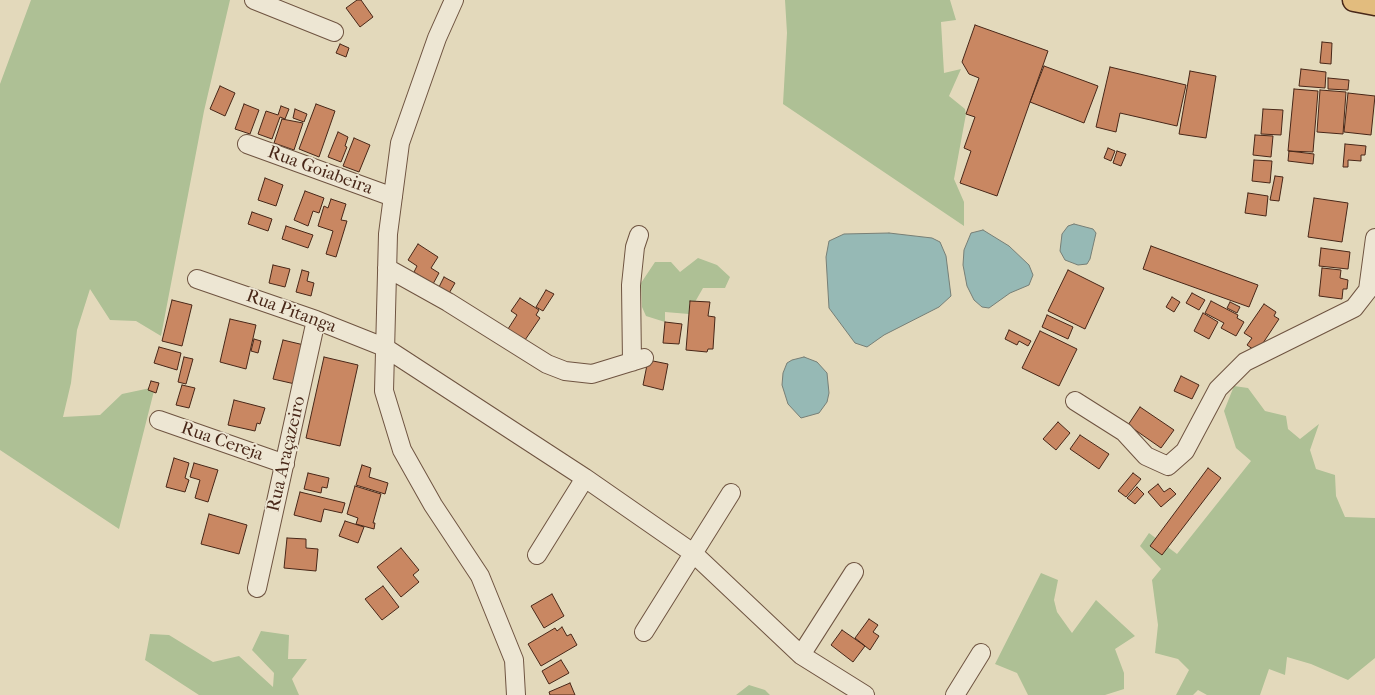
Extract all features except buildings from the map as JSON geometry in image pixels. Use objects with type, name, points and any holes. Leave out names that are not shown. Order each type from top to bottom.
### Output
[{"type":"main road","points":[[1354,0],[1375,4]]},
{"type":"street","points":[[254,0],[291,7],[334,32]]},
{"type":"street","points":[[454,0],[437,38],[400,143],[387,268],[384,391],[402,450],[433,505],[480,576],[514,660],[516,695]]},
{"type":"street","name":"Rua Goiabeira","points":[[247,144],[393,198]]},
{"type":"street","points":[[387,268],[448,302],[547,364],[565,371],[592,374],[638,360],[631,286],[635,247],[639,235]]},
{"type":"street","points":[[1075,401],[1124,432],[1146,456],[1168,466],[1185,451],[1218,389],[1245,362],[1354,308],[1368,290],[1375,238]]},
{"type":"street","name":"Rua Pitanga","points":[[197,279],[316,320],[384,348],[585,478],[693,554],[801,656],[865,695]]},
{"type":"street","name":"Rua Araçazeiro","points":[[257,588],[316,320]]},
{"type":"street","name":"Rua Cereja","points":[[159,420],[284,464]]},
{"type":"street","points":[[536,555],[585,478]]},
{"type":"street","points":[[644,632],[731,493]]},
{"type":"street","points":[[801,656],[854,572]]},
{"type":"street","points":[[955,695],[981,653]]},
{"type":"green space","points":[[31,0],[230,0],[204,111],[161,336],[136,321],[110,320],[90,289],[77,330],[71,383],[63,417],[100,415],[122,394],[155,387],[119,529],[0,450],[0,84]]},
{"type":"green space","points":[[785,0],[950,0],[956,20],[941,22],[944,73],[961,69],[949,96],[965,109],[966,114],[954,179],[964,202],[964,226],[783,104],[787,33]]},
{"type":"green space","points":[[698,258],[717,265],[730,277],[725,288],[703,288],[695,302],[689,303],[689,314],[665,312],[665,322],[646,316],[642,307],[641,283],[655,262],[671,262],[680,272]]},
{"type":"green space","points":[[1234,386],[1248,388],[1265,411],[1286,416],[1288,429],[1300,439],[1319,424],[1310,450],[1316,469],[1335,475],[1336,496],[1345,517],[1375,518],[1375,658],[1348,680],[1311,664],[1287,657],[1285,675],[1269,669],[1260,695],[1207,695],[1198,690],[1193,695],[1176,695],[1189,670],[1178,659],[1155,653],[1158,625],[1152,580],[1161,569],[1140,546],[1149,533],[1177,554],[1251,461],[1236,448],[1224,411]]},
{"type":"green space","points":[[1041,573],[1058,580],[1054,600],[1057,612],[1072,633],[1096,600],[1135,636],[1115,649],[1124,673],[1124,689],[1105,695],[1028,695],[1017,673],[995,664]]},
{"type":"green space","points":[[261,631],[289,635],[288,659],[307,659],[292,679],[299,695],[199,695],[145,660],[150,634],[169,635],[213,662],[239,656],[273,687],[274,673],[252,650]]},
{"type":"green space","points":[[749,685],[765,690],[770,695],[736,695]]},
{"type":"water","points":[[1074,224],[1093,229],[1096,233],[1087,264],[1078,265],[1065,260],[1060,251],[1062,234],[1068,226]]},
{"type":"water","points":[[983,230],[1009,246],[1029,265],[1033,275],[1029,285],[1010,293],[989,308],[982,307],[974,300],[967,286],[963,265],[964,250],[971,233]]},
{"type":"water","points":[[889,233],[932,238],[940,242],[946,256],[951,296],[939,307],[884,335],[867,347],[855,343],[829,308],[826,257],[829,241],[844,234]]},
{"type":"water","points":[[804,357],[817,362],[827,373],[829,393],[827,402],[819,413],[801,418],[788,404],[782,385],[783,373],[787,363]]}]
